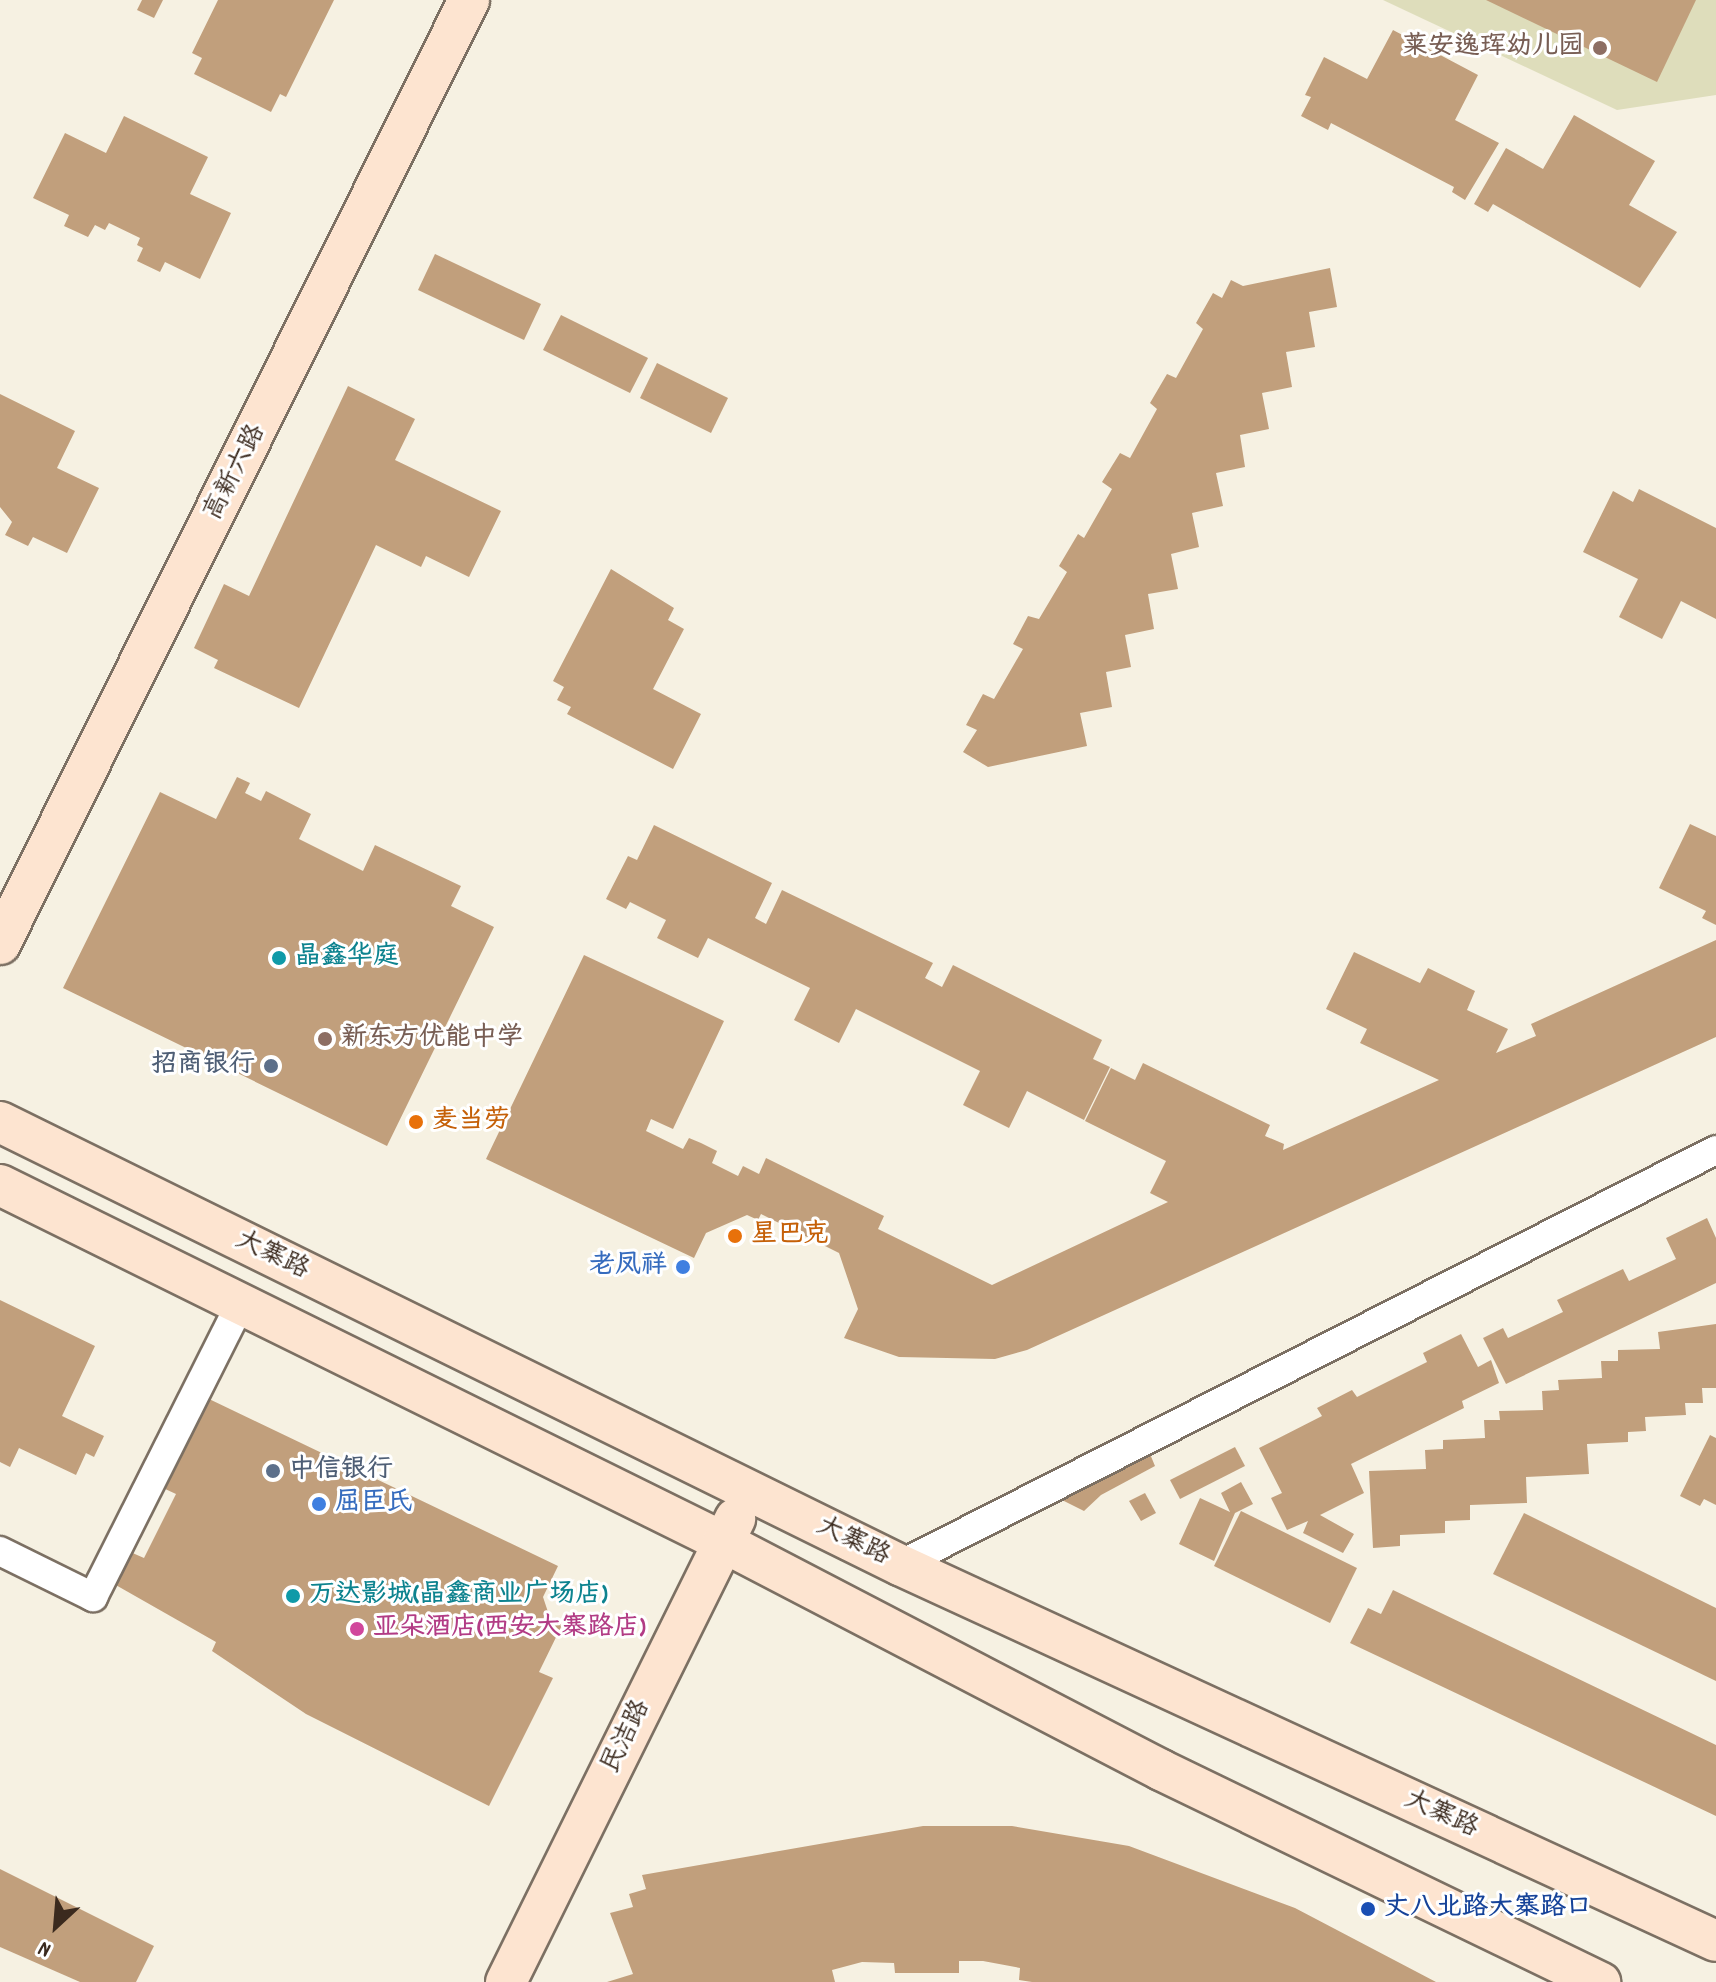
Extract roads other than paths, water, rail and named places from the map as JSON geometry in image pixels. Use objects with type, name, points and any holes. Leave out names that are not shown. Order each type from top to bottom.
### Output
[{"type":"main road","name":"高新六路","points":[[0,944],[469,0]]},
{"type":"main road","name":"大寨路","points":[[0,1122],[900,1565],[1716,1941]]},
{"type":"main road","points":[[0,1185],[723,1542],[1161,1770],[1600,1982]]},
{"type":"main road","name":"民洁路","points":[[506,1982],[749,1491]]},
{"type":"street","points":[[900,1565],[1716,1150]]},
{"type":"street","points":[[0,1551],[93,1597],[240,1305]]},
{"type":"place","name":"莱安逸珲幼儿园","points":[[1600,48]]},
{"type":"place","name":"晶鑫华庭","points":[[279,958]]},
{"type":"place","name":"新东方优能中学","points":[[325,1039]]},
{"type":"place","name":"招商银行","points":[[271,1066]]},
{"type":"place","name":"麦当劳","points":[[416,1122]]},
{"type":"place","name":"星巴克","points":[[735,1236]]},
{"type":"place","name":"老凤祥","points":[[683,1267]]},
{"type":"place","name":"中信银行","points":[[273,1471]]},
{"type":"place","name":"屈臣氏","points":[[319,1504]]},
{"type":"place","name":"万达影城(晶鑫商业广场店)","points":[[293,1596]]},
{"type":"place","name":"亚朵酒店(西安大寨路店)","points":[[357,1629]]},
{"type":"place","name":"丈八北路大寨路口","points":[[1368,1909]]}]
